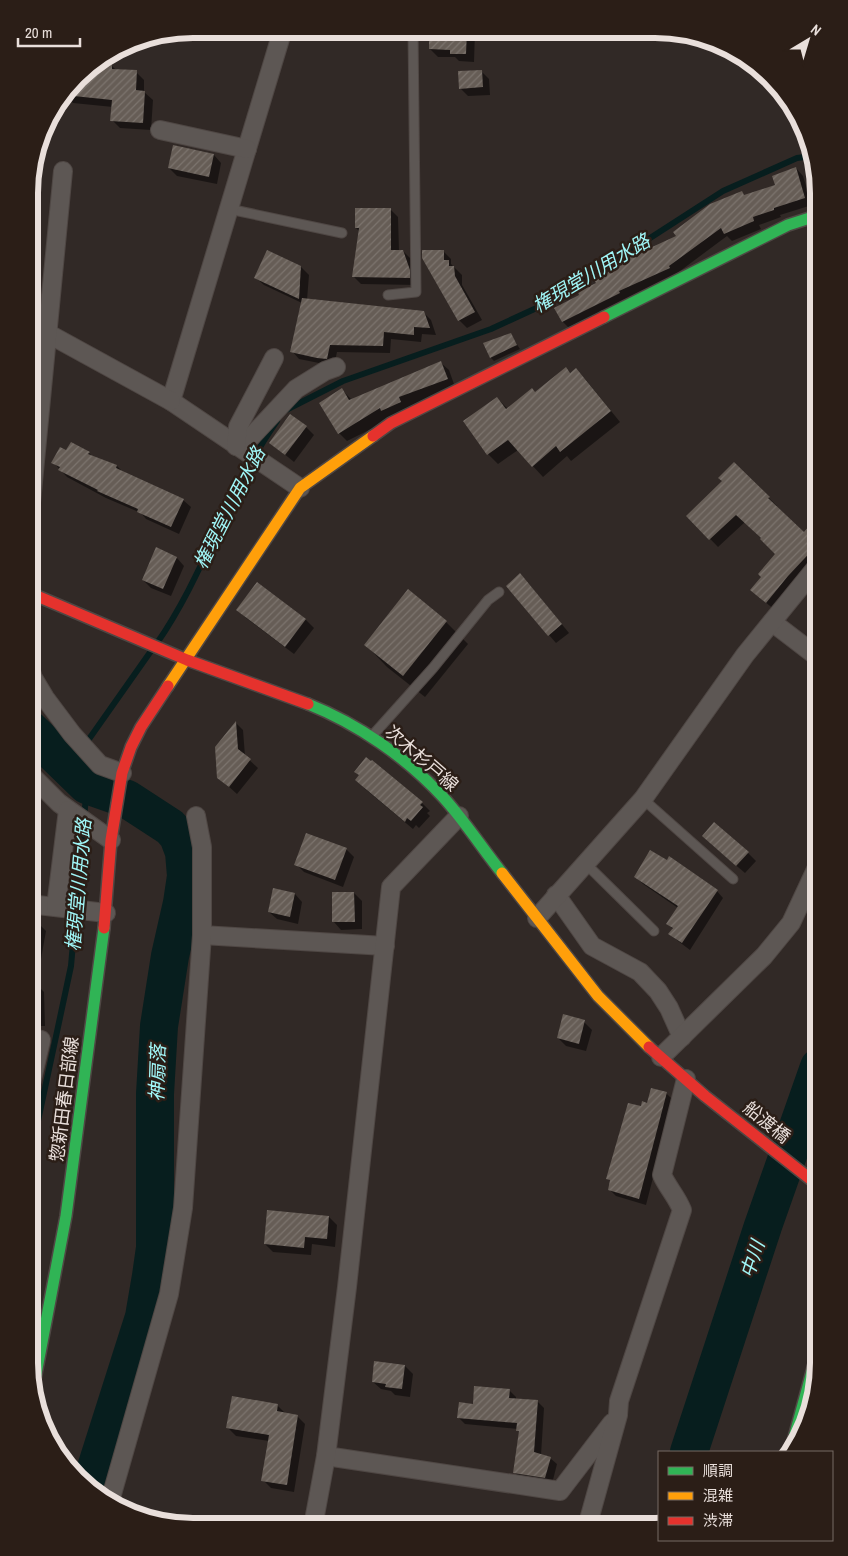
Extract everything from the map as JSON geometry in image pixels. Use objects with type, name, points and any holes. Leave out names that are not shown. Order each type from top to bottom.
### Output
[{"type":"main road","points":[[122,772],[141,727],[300,488],[391,423],[788,225],[810,219]]},
{"type":"main road","name":"次木杉戸線","points":[[38,596],[187,660],[331,713],[371,737],[424,778],[459,816],[598,996],[623,1023],[690,1082]]},
{"type":"main road","name":"惣新田春日部線","points":[[38,1364],[66,1216],[106,913],[111,840],[122,772]]},
{"type":"main road","name":"船渡橋","points":[[690,1082],[810,1179]]},
{"type":"street","points":[[171,401],[280,38]]},
{"type":"street","points":[[160,130],[247,149]]},
{"type":"street","points":[[38,428],[63,171]]},
{"type":"street","points":[[47,332],[171,401],[300,488]]},
{"type":"street","points":[[236,446],[238,427],[274,358]]},
{"type":"street","points":[[236,446],[252,436],[296,388],[324,371],[336,367]]},
{"type":"street","points":[[537,918],[642,800],[745,655],[810,575]]},
{"type":"street","points":[[772,622],[810,651]]},
{"type":"street","points":[[38,686],[72,734],[100,764],[122,772]]},
{"type":"street","points":[[38,782],[68,810],[111,840]]},
{"type":"street","points":[[56,907],[68,810]]},
{"type":"street","points":[[112,1496],[169,1294],[182,1208],[202,935],[202,847],[196,816]]},
{"type":"street","points":[[314,1518],[326,1456],[348,1277],[391,887],[459,816]]},
{"type":"street","points":[[661,1057],[764,956],[791,923],[810,882]]},
{"type":"street","points":[[556,895],[592,946],[640,972],[658,991],[669,1008],[682,1037]]},
{"type":"street","points":[[38,905],[106,913]]},
{"type":"street","points":[[202,935],[385,946]]},
{"type":"street","points":[[38,1039],[41,1040],[38,1053]]},
{"type":"street","points":[[589,1518],[618,1415],[619,1401],[682,1210],[678,1199],[668,1189],[662,1175],[690,1082]]},
{"type":"street","points":[[326,1456],[560,1491],[618,1415]]},
{"type":"lane","points":[[388,295],[416,292],[413,38]]},
{"type":"lane","points":[[229,209],[342,233]]},
{"type":"lane","points":[[371,737],[433,668],[488,600],[499,592]]},
{"type":"lane","points":[[642,800],[733,879]]},
{"type":"lane","points":[[585,863],[654,931]]},
{"type":"building","points":[[429,37],[467,37],[466,54],[450,54],[450,50],[429,49]]},
{"type":"building","points":[[106,64],[112,65],[112,69],[137,70],[136,90],[145,91],[143,123],[110,121],[112,100],[72,96],[90,76]]},
{"type":"building","points":[[482,70],[483,87],[459,89],[458,71]]},
{"type":"building","points":[[173,145],[214,154],[209,177],[168,168]]},
{"type":"building","points":[[796,167],[805,198],[753,217],[754,221],[724,234],[721,228],[669,266],[670,268],[619,291],[620,293],[562,322],[554,308],[579,295],[578,292],[596,283],[594,280],[626,262],[624,260],[676,236],[673,232],[710,204],[742,191],[744,195],[775,185],[772,176]]},
{"type":"building","points":[[355,208],[391,208],[391,250],[403,250],[410,270],[410,278],[352,277],[359,228],[355,228]]},
{"type":"building","points":[[267,250],[301,266],[299,299],[254,278]]},
{"type":"building","points":[[422,250],[444,250],[444,260],[449,260],[449,266],[454,266],[455,276],[475,312],[458,321],[422,258]]},
{"type":"building","points":[[302,298],[424,311],[430,328],[414,327],[414,335],[384,332],[383,346],[330,345],[327,359],[290,352]]},
{"type":"building","points":[[511,333],[517,345],[490,358],[483,343]]},
{"type":"building","points":[[441,361],[448,379],[399,397],[401,402],[381,411],[380,408],[338,434],[319,403],[342,388],[349,400]]},
{"type":"building","points":[[566,367],[570,373],[576,368],[611,411],[560,452],[556,446],[532,467],[508,440],[487,455],[463,421],[497,397],[506,409],[532,388],[535,392]]},
{"type":"building","points":[[290,414],[307,426],[285,455],[269,443]]},
{"type":"building","points":[[71,442],[90,452],[88,454],[117,465],[116,468],[184,499],[171,527],[137,512],[138,509],[97,491],[58,470],[60,467],[51,463],[60,447],[66,450]]},
{"type":"building","points":[[734,462],[804,532],[810,525],[810,553],[766,603],[750,590],[761,577],[758,574],[775,554],[761,538],[736,515],[709,540],[686,516],[722,481],[718,478]]},
{"type":"building","points":[[156,547],[177,557],[163,589],[142,580]]},
{"type":"building","points":[[520,573],[562,624],[548,636],[506,586]]},
{"type":"building","points":[[257,582],[306,619],[285,647],[236,610]]},
{"type":"building","points":[[408,589],[447,621],[403,676],[364,645]]},
{"type":"building","points":[[236,721],[238,749],[251,759],[229,787],[217,778],[215,747]]},
{"type":"building","points":[[366,757],[423,802],[420,805],[423,807],[411,821],[407,818],[405,822],[355,780],[359,775],[354,772]]},
{"type":"building","points":[[714,822],[749,852],[736,866],[702,836]]},
{"type":"building","points":[[306,833],[347,848],[335,880],[294,865]]},
{"type":"building","points":[[650,850],[667,860],[669,856],[718,890],[682,943],[668,934],[673,928],[666,924],[678,906],[634,877]]},
{"type":"building","points":[[273,888],[295,893],[290,917],[268,912]]},
{"type":"building","points":[[332,892],[354,892],[355,922],[332,922]]},
{"type":"building","points":[[563,1014],[585,1020],[579,1044],[557,1038]]},
{"type":"building","points":[[651,1088],[667,1092],[639,1199],[608,1190],[610,1180],[606,1179],[628,1103],[641,1106],[642,1101],[647,1103]]},
{"type":"building","points":[[267,1210],[329,1216],[327,1239],[305,1237],[304,1248],[264,1244]]},
{"type":"building","points":[[374,1361],[405,1365],[402,1389],[385,1387],[386,1384],[372,1382]]},
{"type":"building","points":[[474,1386],[510,1389],[509,1398],[538,1400],[534,1452],[551,1457],[545,1478],[513,1473],[519,1431],[516,1431],[517,1423],[457,1418],[459,1402],[473,1404]]},
{"type":"building","points":[[232,1396],[278,1404],[277,1411],[298,1415],[287,1485],[261,1481],[269,1435],[226,1428]]},
{"type":"waterway","name":"権現堂川用水路","points":[[284,411],[343,381],[491,329],[554,300],[723,191],[797,158],[806,157]]},
{"type":"waterway","name":"権現堂川用水路","points":[[157,643],[189,589],[244,475],[277,421]]},
{"type":"waterway","name":"権現堂川用水路","points":[[38,1121],[71,966],[87,785],[82,749],[151,651]]},
{"type":"waterway","name":"神扇落","points":[[38,738],[87,785],[127,799],[170,827],[178,836],[184,852],[186,876],[170,956],[159,1026],[155,1094],[155,1248],[151,1276],[144,1317],[92,1481]]},
{"type":"waterway","name":"中川","points":[[689,1451],[763,1226],[810,1093]]},
{"type":"traffic: fast","points":[[604,317],[788,225],[810,218]]},
{"type":"traffic: fast","points":[[308,704],[345,721],[380,743],[413,768],[451,806],[502,873]]},
{"type":"traffic: fast","points":[[38,1364],[66,1216],[104,928]]},
{"type":"traffic: fast","points":[[797,1428],[809,1382]]},
{"type":"traffic: slow","points":[[168,686],[300,488],[373,436]]},
{"type":"traffic: slow","points":[[502,873],[598,996],[649,1047]]},
{"type":"traffic: jam","points":[[373,436],[391,423],[604,317]]},
{"type":"traffic: jam","points":[[38,596],[187,660],[308,704]]},
{"type":"traffic: jam","points":[[104,928],[111,840],[122,773],[131,747],[141,727],[168,686]]},
{"type":"traffic: jam","points":[[649,1047],[705,1096],[810,1179]]}]
